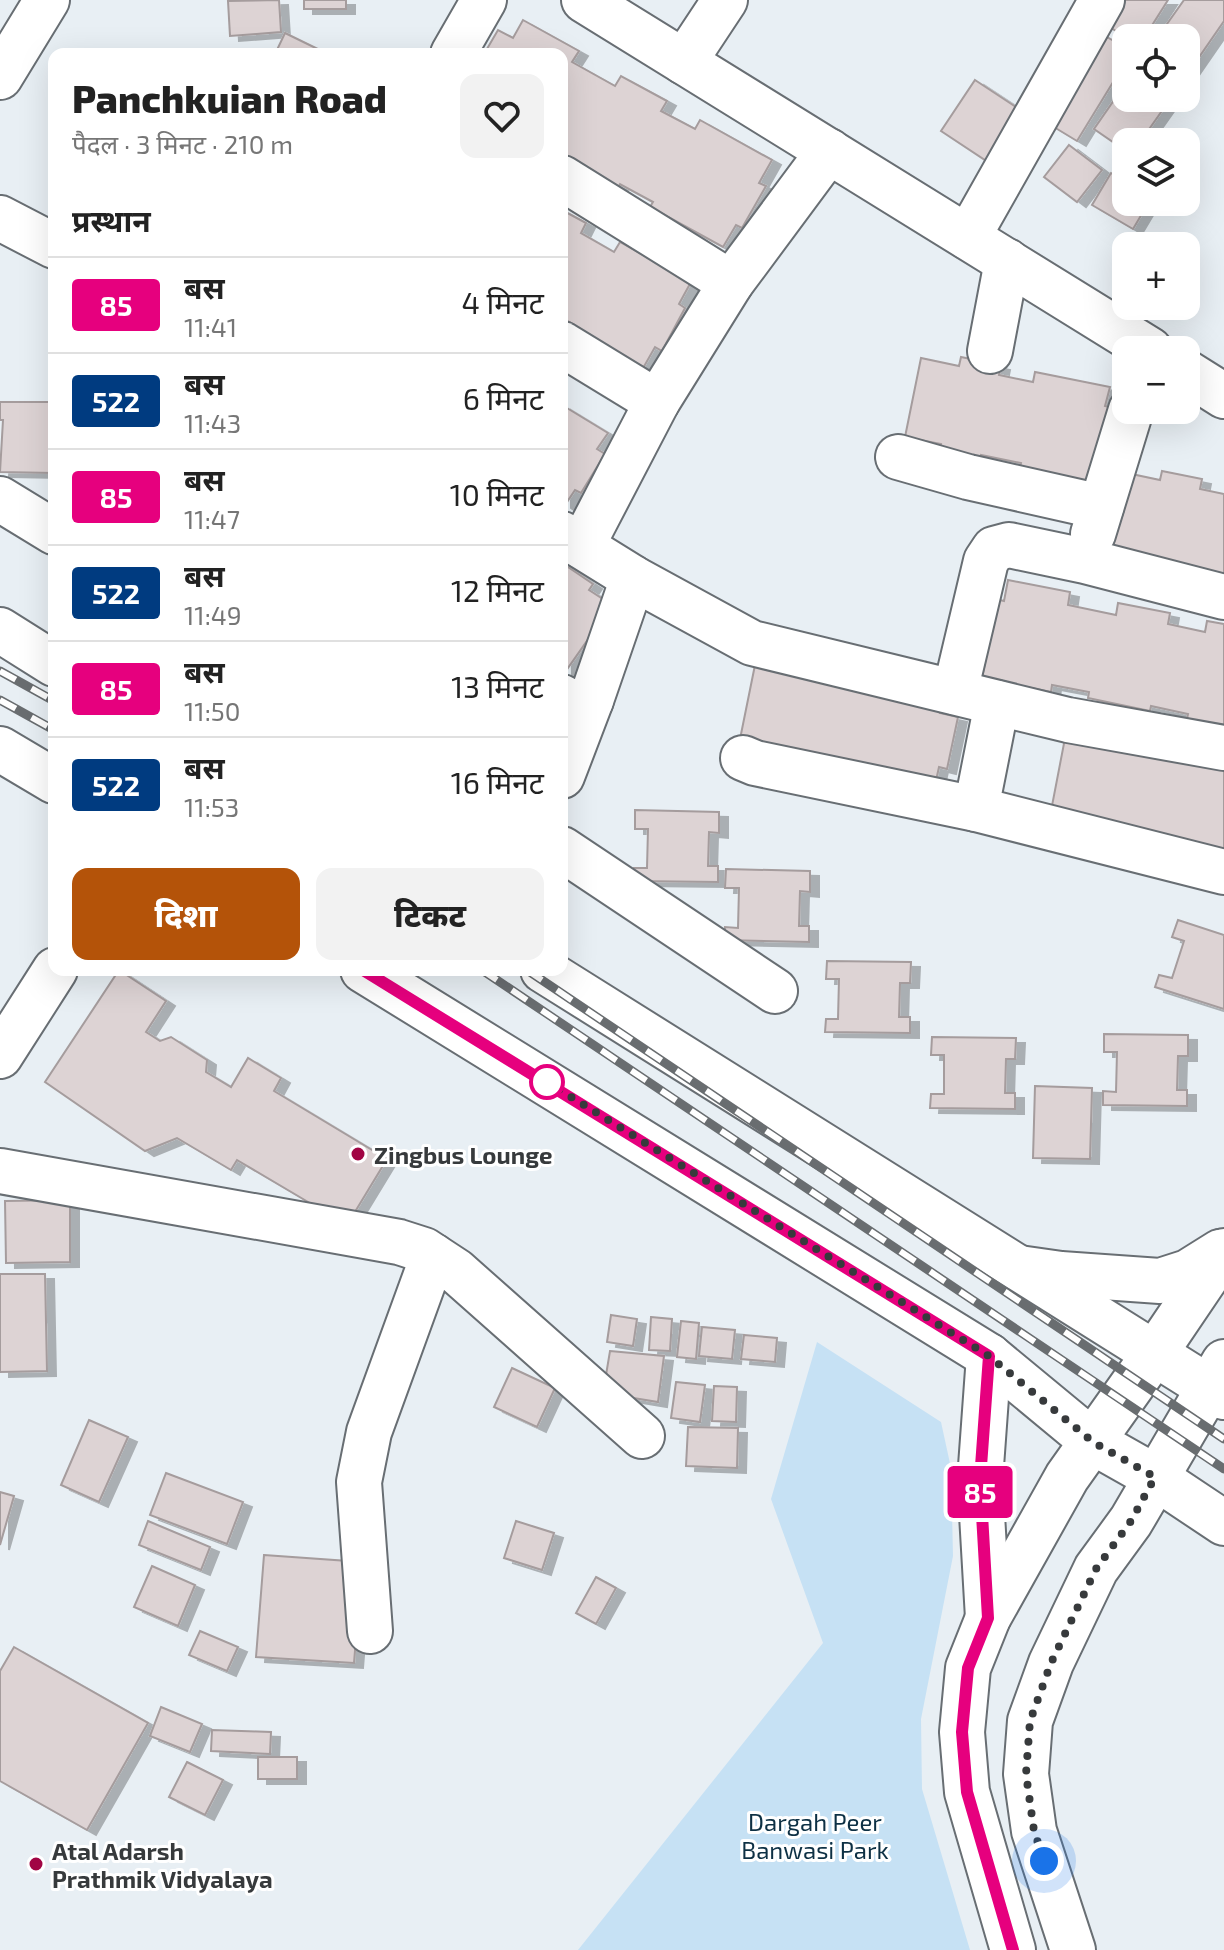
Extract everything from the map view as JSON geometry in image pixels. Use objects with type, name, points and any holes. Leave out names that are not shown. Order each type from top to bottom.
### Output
[{"type":"street","points":[[0,77],[47,0]]},
{"type":"street","points":[[456,48],[484,0]]},
{"type":"street","points":[[584,0],[1128,336]]},
{"type":"street","points":[[684,62],[725,0]]},
{"type":"street","points":[[968,237],[1102,0]]},
{"type":"street","points":[[829,151],[731,283],[572,540],[633,578],[752,643],[1068,720],[1224,748]]},
{"type":"street","points":[[568,182],[731,283]]},
{"type":"street","points":[[0,218],[48,243]]},
{"type":"street","points":[[990,351],[1007,261]]},
{"type":"street","points":[[568,348],[657,402]]},
{"type":"street","points":[[1200,381],[1224,396]]},
{"type":"street","points":[[1085,561],[1127,424]]},
{"type":"street","points":[[898,457],[968,477],[1101,507]]},
{"type":"street","points":[[0,499],[48,528]]},
{"type":"street","points":[[955,692],[986,561],[994,549],[1009,545],[1224,597]]},
{"type":"street","points":[[568,743],[576,699],[633,578]]},
{"type":"street","points":[[0,630],[48,660]]},
{"type":"street","points":[[976,809],[997,703]]},
{"type":"street","points":[[0,749],[48,777]]},
{"type":"street","points":[[743,758],[976,809],[1224,872]]},
{"type":"street","points":[[568,853],[775,991]]},
{"type":"street","points":[[0,1056],[51,976]]},
{"type":"street","points":[[373,976],[989,1356],[1093,1442],[1155,1477],[1224,1523]]},
{"type":"street","points":[[553,976],[1155,1353],[1219,1382],[1155,1477],[1131,1521],[1096,1569],[1051,1663],[1030,1721],[1026,1774],[1034,1831],[1073,1950]]},
{"type":"street","points":[[0,1171],[399,1242],[433,1256],[456,1271],[642,1436]]},
{"type":"street","points":[[1019,1268],[1160,1281],[1188,1272],[1224,1250]]},
{"type":"street","points":[[1013,1950],[967,1792],[962,1732],[968,1668],[988,1618],[1067,1477],[1224,1250]]},
{"type":"street","points":[[370,1631],[359,1482],[362,1460],[369,1432],[433,1256]]},
{"type":"street","points":[[988,1618],[980,1480],[989,1356]]},
{"type":"green space","name":"Dargah Peer Banwasi Park","points":[[817,1342],[941,1422],[951,1468],[953,1556],[921,1719],[922,1789],[970,1950],[578,1950],[823,1643],[771,1499]]},
{"type":"building","points":[[279,0],[281,32],[230,36],[228,1]]},
{"type":"building","points":[[304,0],[346,0],[346,9],[304,9]]},
{"type":"building","points":[[1124,0],[1168,0],[1153,24],[1112,24],[1112,29],[1108,26]]},
{"type":"building","points":[[1184,0],[1224,0],[1224,21],[1200,56],[1200,24],[1167,24]]},
{"type":"building","points":[[523,20],[579,51],[572,62],[615,86],[621,76],[667,101],[661,111],[695,129],[700,120],[772,160],[759,183],[766,186],[742,228],[736,225],[723,247],[650,207],[653,202],[620,184],[618,188],[568,160],[568,48],[488,48],[498,30],[513,38]]},
{"type":"building","points":[[1098,32],[1112,40],[1112,84],[1077,141],[1044,121]]},
{"type":"building","points":[[285,33],[316,48],[278,48]]},
{"type":"building","points":[[975,80],[1025,113],[991,164],[941,131]]},
{"type":"building","points":[[1112,103],[1112,112],[1161,112],[1150,128],[1112,128],[1112,141],[1094,129]]},
{"type":"building","points":[[1069,145],[1102,170],[1077,202],[1044,177]]},
{"type":"building","points":[[1111,173],[1112,216],[1141,216],[1133,229],[1092,205]]},
{"type":"building","points":[[568,213],[586,223],[581,233],[614,252],[620,242],[691,282],[679,304],[685,308],[662,351],[655,347],[642,370],[569,329],[573,324],[568,321]]},
{"type":"building","points":[[961,357],[1001,365],[999,375],[1033,382],[1035,372],[1110,387],[1105,406],[1112,408],[1112,424],[1119,424],[1099,488],[1019,472],[1021,463],[981,455],[979,464],[939,456],[941,444],[905,437],[921,358],[959,366]]},
{"type":"building","points":[[0,402],[48,402],[48,473],[0,472],[3,420],[0,420]]},
{"type":"building","points":[[568,409],[608,433],[597,449],[605,454],[581,493],[575,490],[568,500]]},
{"type":"building","points":[[1162,471],[1202,479],[1200,489],[1224,494],[1224,587],[1106,551],[1122,472],[1160,480]]},
{"type":"building","points":[[568,567],[593,584],[589,590],[612,605],[568,668]]},
{"type":"building","points":[[1008,580],[1070,592],[1068,605],[1116,615],[1118,603],[1170,613],[1168,624],[1205,632],[1207,621],[1224,624],[1224,727],[1187,719],[1188,714],[1151,706],[1150,711],[1088,698],[1089,692],[1052,685],[1051,692],[982,678],[987,653],[987,597],[1004,601]]},
{"type":"building","points":[[755,665],[944,693],[940,713],[958,717],[947,769],[939,767],[933,794],[739,744]]},
{"type":"building","points":[[1066,733],[1224,755],[1224,858],[1051,811]]},
{"type":"building","points":[[635,810],[719,812],[719,833],[709,832],[708,866],[718,866],[718,882],[634,881],[634,868],[647,868],[648,829],[635,829]]},
{"type":"building","points":[[726,869],[810,871],[810,892],[800,891],[799,926],[809,926],[809,942],[725,940],[725,927],[738,928],[739,888],[725,888]]},
{"type":"building","points":[[1178,920],[1224,935],[1224,1009],[1155,987],[1159,975],[1172,978],[1184,941],[1172,937]]},
{"type":"building","points":[[827,961],[911,962],[910,983],[900,983],[899,1017],[910,1017],[910,1033],[825,1032],[826,1019],[838,1019],[839,979],[826,979]]},
{"type":"building","points":[[115,976],[128,976],[166,1001],[146,1032],[160,1041],[171,1037],[207,1060],[206,1072],[231,1087],[248,1058],[281,1078],[274,1091],[387,1159],[347,1225],[237,1160],[231,1170],[177,1138],[145,1151],[45,1082]]},
{"type":"building","points":[[1104,1034],[1188,1035],[1188,1056],[1178,1056],[1177,1090],[1187,1090],[1187,1106],[1103,1105],[1103,1091],[1116,1092],[1117,1052],[1104,1052]]},
{"type":"building","points":[[932,1037],[1016,1038],[1015,1059],[1006,1059],[1005,1093],[1015,1093],[1015,1109],[930,1108],[931,1094],[944,1094],[944,1055],[931,1055]]},
{"type":"building","points":[[1035,1086],[1092,1088],[1090,1159],[1033,1158]]},
{"type":"building","points":[[70,1200],[70,1262],[6,1263],[5,1201]]},
{"type":"building","points":[[0,1274],[45,1274],[47,1371],[0,1372]]},
{"type":"building","points":[[611,1315],[637,1319],[633,1346],[607,1342]]},
{"type":"building","points":[[651,1317],[672,1319],[670,1351],[649,1350]]},
{"type":"building","points":[[681,1321],[699,1323],[696,1359],[677,1357]]},
{"type":"building","points":[[702,1327],[735,1330],[732,1359],[699,1356]]},
{"type":"building","points":[[744,1335],[777,1338],[775,1362],[741,1359]]},
{"type":"building","points":[[610,1351],[664,1356],[658,1402],[603,1393]]},
{"type":"building","points":[[512,1368],[555,1388],[537,1427],[494,1407]]},
{"type":"building","points":[[676,1382],[705,1385],[700,1422],[671,1418]]},
{"type":"building","points":[[714,1386],[737,1387],[736,1422],[712,1421]]},
{"type":"building","points":[[89,1420],[128,1437],[99,1502],[61,1485]]},
{"type":"building","points":[[688,1427],[738,1428],[737,1468],[686,1466]]},
{"type":"building","points":[[166,1473],[243,1502],[227,1544],[150,1515]]},
{"type":"building","points":[[0,1492],[14,1496],[0,1545]]},
{"type":"building","points":[[148,1521],[210,1547],[201,1570],[139,1545]]},
{"type":"building","points":[[516,1521],[554,1533],[542,1570],[504,1558]]},
{"type":"building","points":[[264,1555],[362,1562],[354,1663],[256,1657]]},
{"type":"building","points":[[152,1566],[195,1585],[178,1626],[134,1607]]},
{"type":"building","points":[[596,1577],[616,1588],[596,1624],[576,1613]]},
{"type":"building","points":[[200,1631],[238,1647],[227,1671],[189,1655]]},
{"type":"building","points":[[14,1647],[148,1723],[87,1830],[0,1781],[0,1671]]},
{"type":"building","points":[[161,1707],[202,1724],[190,1752],[150,1736]]},
{"type":"building","points":[[212,1730],[271,1732],[270,1754],[211,1751]]},
{"type":"building","points":[[258,1757],[297,1757],[297,1779],[258,1779]]},
{"type":"building","points":[[187,1762],[223,1780],[205,1815],[169,1797]]},
{"type":"railway","points":[[0,671],[48,698]]},
{"type":"railway","points":[[0,700],[48,727]]},
{"type":"railway","points":[[491,976],[1224,1469]]},
{"type":"railway","points":[[536,976],[1224,1439]]},
{"type":"bus line","name":"85","points":[[373,976],[989,1356],[980,1480],[988,1618],[968,1668],[962,1732],[967,1792],[1013,1950]]},
{"type":"place","name":"Zingbus Lounge","points":[[358,1154]]},
{"type":"place","name":"Atal Adarsh Prathmik Vidyalaya","points":[[36,1864]]},
{"type":"route","points":[[547,1082],[989,1356],[1093,1442],[1155,1477],[1131,1521],[1096,1569],[1051,1663],[1030,1721],[1026,1774],[1034,1831],[1044,1861]]}]
